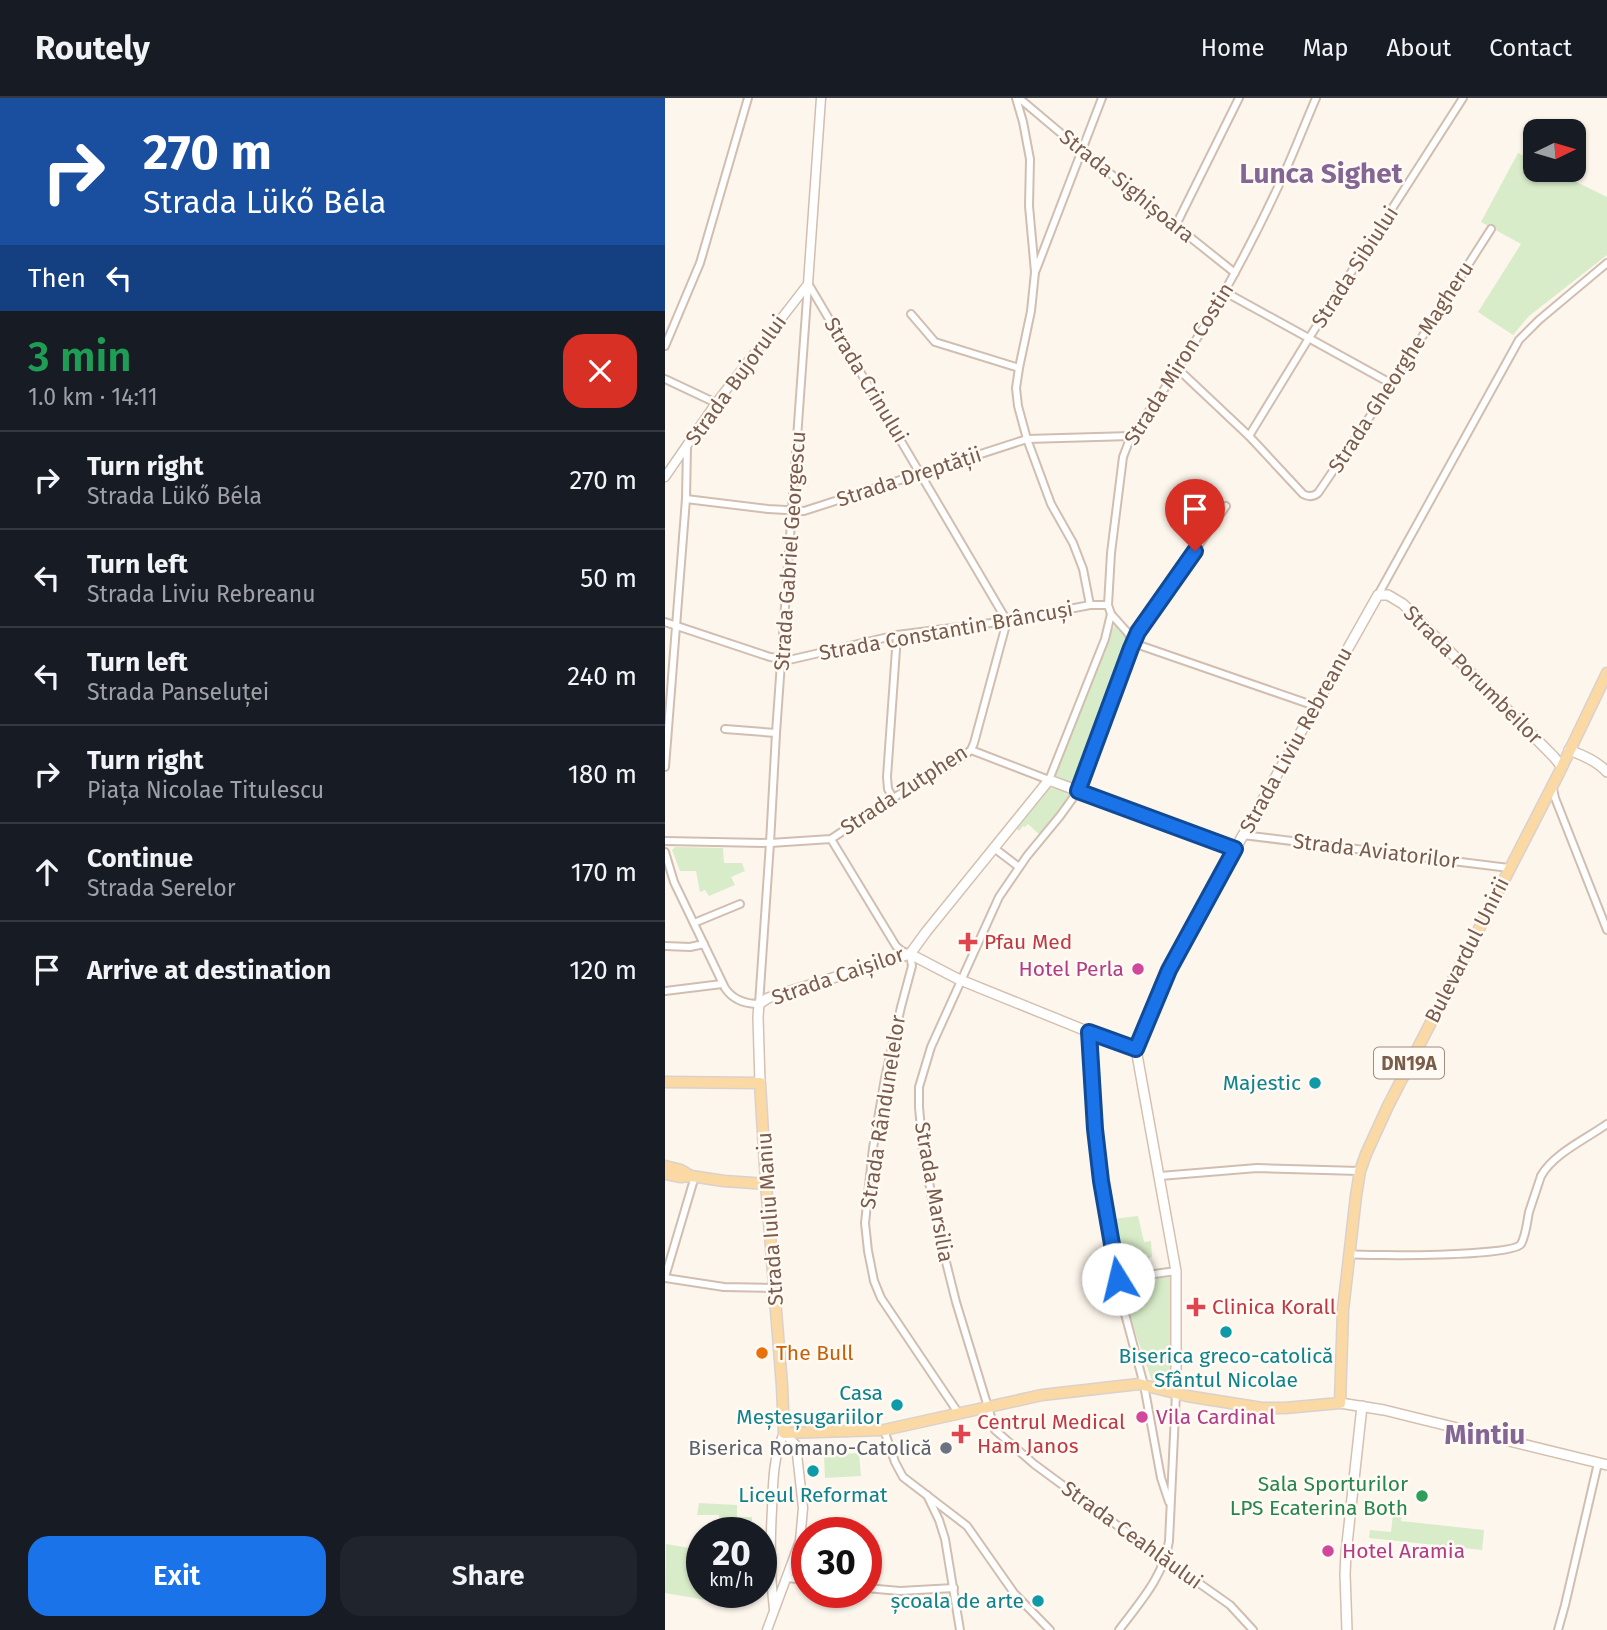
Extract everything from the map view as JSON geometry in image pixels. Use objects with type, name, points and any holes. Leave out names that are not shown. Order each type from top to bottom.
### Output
[{"type":"main road","name":"Strada Liviu Rebreanu","points":[[1136,1049],[1169,970],[1378,595]]},
{"type":"main road","name":"Strada Porumbeilor","points":[[1378,595],[1388,595],[1403,604],[1562,767]]},
{"type":"main road","name":"Bulevardul Unirii","points":[[1340,1403],[1343,1310],[1360,1171],[1385,1113],[1562,767],[1607,673]]},
{"type":"main road","points":[[1569,750],[1607,772]]},
{"type":"main road","points":[[1049,780],[1235,849]]},
{"type":"main road","name":"Strada Caișilor","points":[[759,1004],[768,998],[910,954],[1049,780]]},
{"type":"main road","points":[[910,954],[962,980],[1136,1049],[1176,1271],[1176,1393]]},
{"type":"main road","name":"Strada Iuliu Maniu","points":[[759,1004],[760,1083],[784,1433]]},
{"type":"main road","points":[[665,1082],[760,1083]]},
{"type":"main road","points":[[665,1166],[693,1176],[766,1184]]},
{"type":"main road","points":[[665,1174],[681,1178],[693,1176]]},
{"type":"main road","points":[[784,1433],[884,1430],[1042,1395],[1144,1385],[1176,1393],[1273,1408],[1340,1403],[1362,1406],[1602,1464]]},
{"type":"main road","points":[[1347,1630],[1346,1553],[1362,1406]]},
{"type":"street","points":[[665,346],[700,263],[748,98]]},
{"type":"street","name":"Strada Gabriel Georgescu","points":[[759,1004],[821,98]]},
{"type":"street","points":[[1017,98],[1030,159],[1035,272],[1031,311],[1016,387],[1018,406],[1051,504],[1073,543],[1083,569],[1090,605]]},
{"type":"street","name":"Strada Sighișoara","points":[[1017,98],[1235,273]]},
{"type":"street","points":[[1035,272],[1102,98]]},
{"type":"street","points":[[1176,225],[1239,98]]},
{"type":"street","name":"Strada Miron Costin","points":[[1108,605],[1111,553],[1123,457],[1131,436],[1179,370],[1225,292],[1279,186],[1315,98]]},
{"type":"street","name":"Strada Sibiului","points":[[1249,436],[1463,98]]},
{"type":"street","name":"Strada Gheorghe Magheru","points":[[1249,436],[1307,496],[1318,494],[1491,229]]},
{"type":"street","name":"Strada Liviu Rebreanu","points":[[1378,595],[1519,340],[1607,262]]},
{"type":"street","name":"Strada Bujorului","points":[[665,477],[716,403],[809,284]]},
{"type":"street","name":"Strada Crinului","points":[[809,284],[1007,621]]},
{"type":"street","points":[[1225,292],[1392,384]]},
{"type":"street","points":[[911,314],[935,342],[1019,368]]},
{"type":"street","points":[[1179,370],[1249,436]]},
{"type":"street","points":[[665,379],[716,403]]},
{"type":"street","name":"Strada Dreptății","points":[[686,499],[804,510],[1027,439],[1131,436]]},
{"type":"street","points":[[665,767],[686,499],[687,446]]},
{"type":"street","name":"Strada Marsilia","points":[[988,1408],[939,1234],[923,1151],[919,1087],[942,1020],[999,897],[1078,791],[1138,632],[1226,506]]},
{"type":"street","name":"Strada Constantin Brâncuși","points":[[665,622],[789,660],[897,635],[1007,621],[1090,605],[1108,605]]},
{"type":"street","points":[[1108,605],[1111,614],[1133,643],[1315,706]]},
{"type":"street","points":[[971,750],[1049,780],[1105,639],[1111,614]]},
{"type":"street","name":"Strada Zutphen","points":[[665,841],[770,843],[831,838],[961,758],[971,750],[974,743],[1007,621]]},
{"type":"street","points":[[893,798],[888,789],[887,776],[897,635]]},
{"type":"street","points":[[725,729],[776,733]]},
{"type":"street","points":[[1553,783],[1555,798],[1607,930]]},
{"type":"street","name":"Strada Aviatorilor","points":[[1243,835],[1509,868]]},
{"type":"street","points":[[831,838],[896,946],[910,954]]},
{"type":"street","points":[[994,848],[1019,867]]},
{"type":"street","points":[[665,852],[672,876],[722,984],[736,999],[759,1004]]},
{"type":"street","points":[[694,923],[740,904]]},
{"type":"street","points":[[665,946],[690,947],[704,944]]},
{"type":"street","name":"Strada Rândunelelor","points":[[910,954],[912,966],[895,1030],[873,1148],[865,1223],[872,1271],[881,1298],[959,1414]]},
{"type":"street","points":[[665,991],[722,984]]},
{"type":"street","points":[[1089,1032],[1101,1181],[1121,1299],[1144,1385],[1161,1478],[1169,1502]]},
{"type":"street","points":[[1349,1254],[1432,1255],[1517,1248],[1525,1233],[1545,1169],[1562,1154],[1607,1125]]},
{"type":"street","points":[[1160,1176],[1257,1168],[1360,1171]]},
{"type":"street","points":[[693,1176],[665,1277],[724,1287],[775,1288]]},
{"type":"street","points":[[1118,1279],[1176,1271]]},
{"type":"street","points":[[1119,1630],[1153,1584],[1165,1560],[1169,1541],[1176,1393]]},
{"type":"street","name":"Strada Ceahlăului","points":[[988,1408],[995,1430],[1024,1456],[1230,1605],[1253,1630]]},
{"type":"street","points":[[884,1430],[903,1477],[967,1526],[1014,1593],[1050,1630]]},
{"type":"street","points":[[767,1630],[800,1541],[803,1508],[796,1445],[784,1433],[776,1452],[771,1517]]},
{"type":"street","points":[[1558,1630],[1602,1464]]},
{"type":"street","points":[[926,1493],[945,1539],[960,1630]]},
{"type":"street","points":[[939,1520],[949,1511]]},
{"type":"street","points":[[777,1582],[791,1578]]},
{"type":"street","points":[[882,1589],[954,1588]]},
{"type":"green space","points":[[1518,153],[1523,155],[1523,182],[1576,182],[1607,197],[1607,255],[1529,316],[1513,335],[1478,312],[1521,244],[1481,222]]},
{"type":"green space","points":[[1115,625],[1129,641],[1076,786],[1053,778]]},
{"type":"green space","points":[[1050,788],[1072,795],[1040,835],[1028,824],[1019,831],[1016,828],[1041,792]]},
{"type":"green space","points":[[675,847],[723,848],[724,863],[742,863],[745,871],[731,877],[735,885],[709,896],[705,890],[700,892],[696,871],[680,871],[672,850]]},
{"type":"green space","points":[[1138,1216],[1144,1242],[1151,1241],[1152,1257],[1142,1255],[1142,1260],[1135,1261],[1134,1253],[1124,1254],[1126,1272],[1113,1219]]},
{"type":"green space","points":[[1172,1277],[1171,1386],[1152,1381],[1121,1291],[1125,1285]]},
{"type":"green space","points":[[859,1453],[861,1476],[825,1478],[824,1455]]},
{"type":"green space","points":[[699,1503],[737,1505],[737,1517],[697,1515]]},
{"type":"green space","points":[[1394,1505],[1402,1505],[1401,1521],[1484,1530],[1482,1550],[1369,1538],[1370,1530],[1391,1532]]},
{"type":"green space","points":[[666,1544],[686,1547],[686,1597],[665,1593]]},
{"type":"place","name":"Pfau Med","points":[[968,942]]},
{"type":"place","name":"Hotel Perla","points":[[1138,969]]},
{"type":"place","name":"Majestic","points":[[1315,1083]]},
{"type":"place","name":"Clinica Korall","points":[[1196,1307]]},
{"type":"place","name":"Biserica greco-catolică Sfântul Nicolae","points":[[1226,1332]]},
{"type":"place","name":"The Bull","points":[[762,1353]]},
{"type":"place","name":"Casa Meșteșugariilor","points":[[897,1405]]},
{"type":"place","name":"Vila Cardinal","points":[[1142,1417]]},
{"type":"place","name":"Centrul Medical Ham Janos","points":[[961,1434]]},
{"type":"place","name":"Biserica Romano-Catolică","points":[[946,1448]]},
{"type":"place","name":"Liceul Reformat","points":[[813,1471]]},
{"type":"place","name":"Sala Sporturilor LPS Ecaterina Both","points":[[1422,1496]]},
{"type":"place","name":"Hotel Aramia","points":[[1328,1551]]},
{"type":"place","name":"școala de arte","points":[[1038,1601]]},
{"type":"district","name":"Lunca Sighet","points":[[1321,173]]},
{"type":"district","name":"Mintiu","points":[[1485,1434]]},
{"type":"route","points":[[1118,1279],[1101,1181],[1089,1032],[1136,1049],[1169,970],[1235,849],[1078,791],[1138,632],[1195,551]]}]
